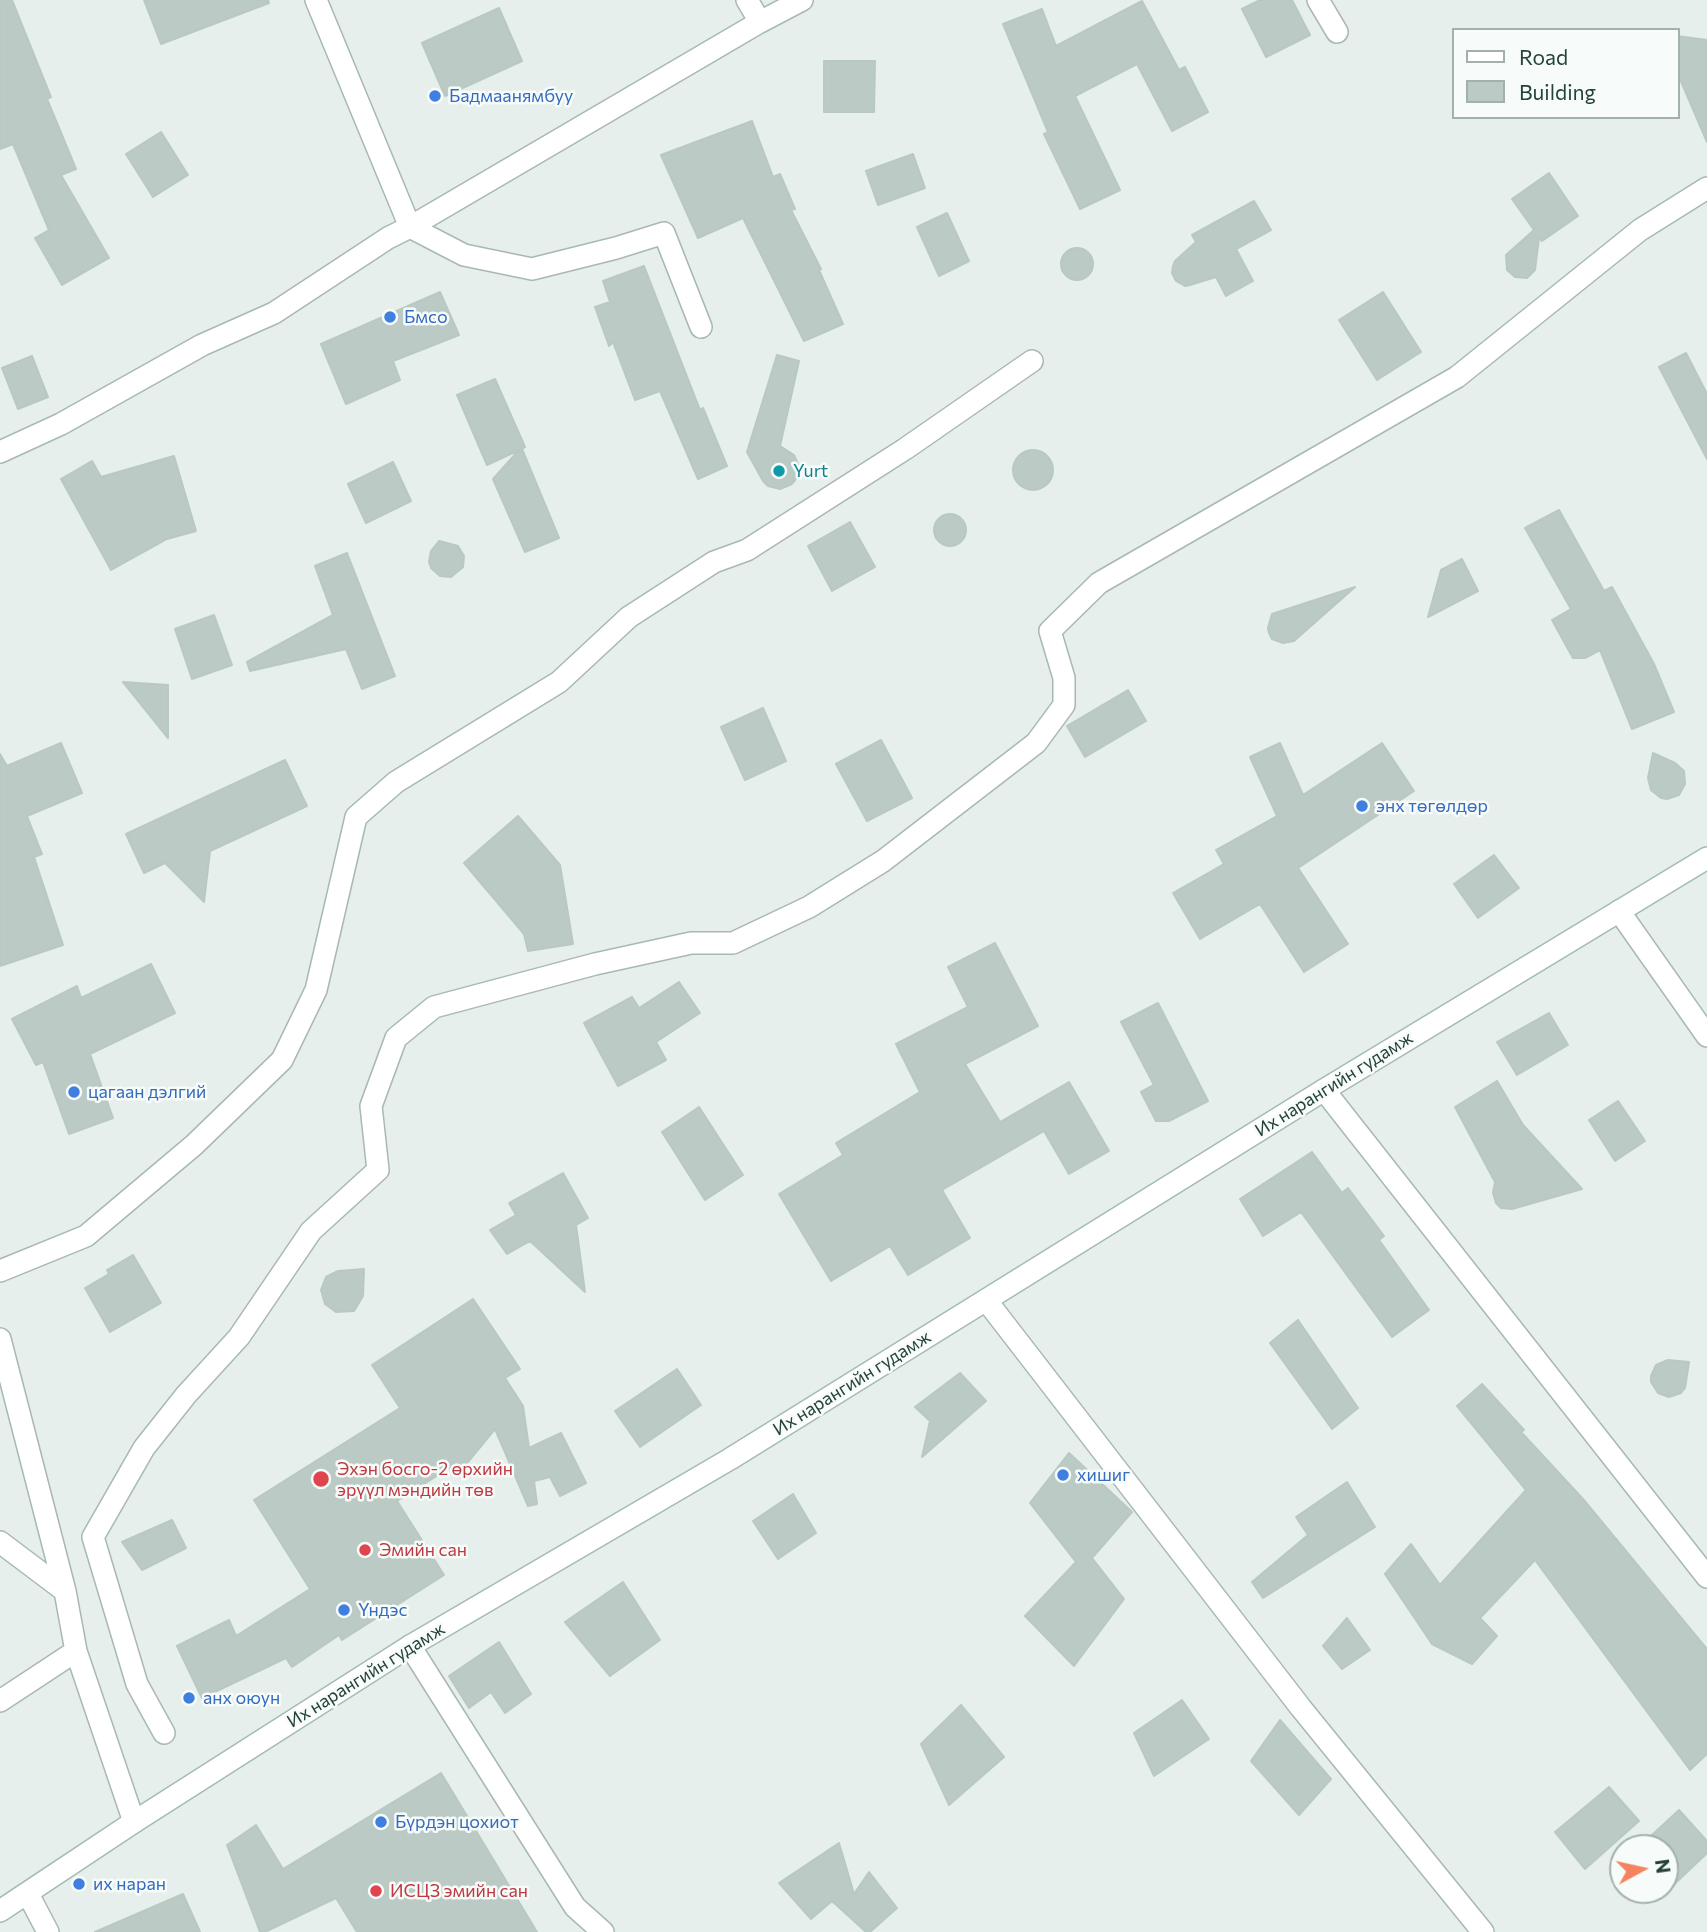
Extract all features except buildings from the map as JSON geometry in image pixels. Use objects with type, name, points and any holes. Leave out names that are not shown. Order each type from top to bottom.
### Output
[{"type":"street","points":[[316,0],[410,228],[464,255],[532,269],[617,248],[664,233],[701,327]]},
{"type":"street","points":[[747,0],[760,22]]},
{"type":"street","points":[[0,453],[61,424],[202,345],[274,313],[388,238],[410,228],[802,0]]},
{"type":"street","points":[[1318,0],[1337,32]]},
{"type":"street","points":[[164,1733],[137,1684],[93,1537],[144,1448],[186,1395],[239,1337],[311,1231],[378,1170],[371,1106],[396,1038],[434,1007],[607,961],[691,943],[733,943],[809,907],[883,861],[1036,743],[1065,705],[1065,678],[1049,631],[1099,583],[1457,377],[1640,230],[1707,188]]},
{"type":"street","points":[[0,1271],[86,1236],[194,1145],[282,1060],[316,990],[356,817],[396,782],[559,682],[629,617],[714,562],[747,550],[905,449],[1032,361]]},
{"type":"street","name":"Их нарангийн гудамж","points":[[0,1911],[410,1646],[730,1459],[1324,1090],[1707,858]]},
{"type":"street","points":[[1619,911],[1707,1036]]},
{"type":"street","points":[[1324,1090],[1707,1577]]},
{"type":"street","points":[[986,1300],[1301,1708],[1483,1932]]},
{"type":"street","points":[[0,1339],[65,1591],[76,1651],[134,1822]]},
{"type":"street","points":[[0,1542],[65,1591]]},
{"type":"street","points":[[410,1646],[575,1907],[603,1932]]},
{"type":"street","points":[[0,1701],[76,1651]]},
{"type":"street","points":[[28,1894],[48,1932]]},
{"type":"place","name":"Бадмаанямбуу","points":[[435,96]]},
{"type":"place","name":"Бмсо","points":[[390,317]]},
{"type":"place","name":"Yurt","points":[[779,471]]},
{"type":"place","name":"энх төгөлдөр","points":[[1362,806]]},
{"type":"place","name":"цагаан дэлгий","points":[[74,1092]]},
{"type":"place","name":"хишиг","points":[[1063,1475]]},
{"type":"place","name":"Эхэн босго-2 өрхийн эрүүл мэндийн төв","points":[[321,1479]]},
{"type":"place","name":"Эмийн сан","points":[[365,1550]]},
{"type":"place","name":"Үндэс","points":[[344,1610]]},
{"type":"place","name":"анх оюун","points":[[189,1698]]},
{"type":"place","name":"Бүрдэн цохиот","points":[[381,1822]]},
{"type":"place","name":"их наран","points":[[79,1884]]},
{"type":"place","name":"ИСЦЗ эмийн сан","points":[[376,1891]]}]
